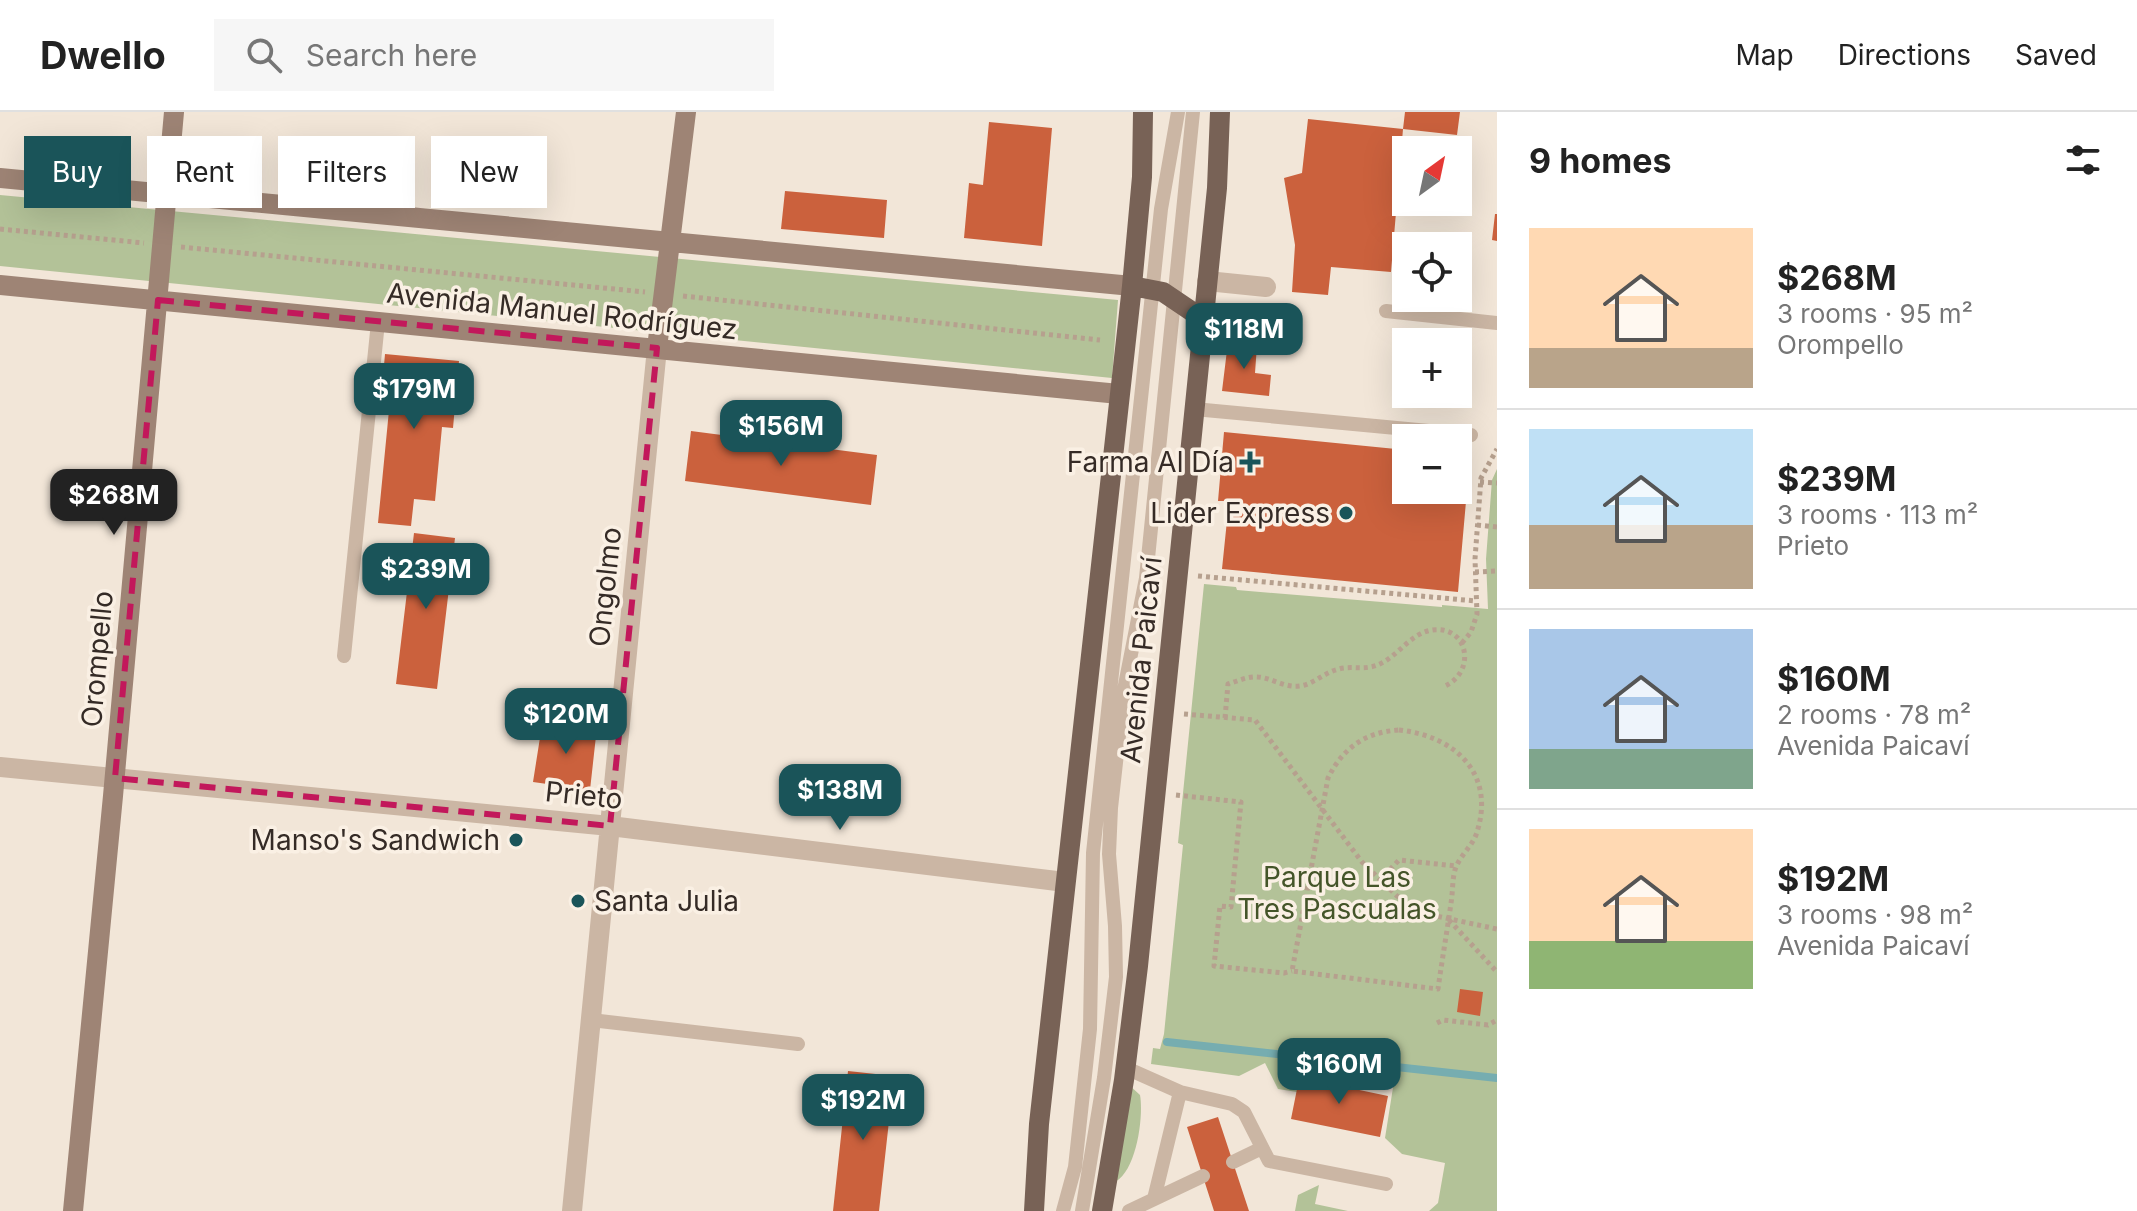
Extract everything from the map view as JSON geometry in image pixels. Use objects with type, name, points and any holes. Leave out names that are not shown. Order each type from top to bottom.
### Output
[{"type":"main road","name":"Orompello","points":[[172,136],[174,112]]},
{"type":"main road","name":"Ongolmo","points":[[657,348],[686,112]]},
{"type":"main road","name":"Avenida Paicaví","points":[[1034,1211],[1039,1124],[1132,286],[1142,177],[1143,112]]},
{"type":"main road","name":"Avenida Paicaví","points":[[1102,1211],[1126,1068],[1148,879],[1217,188],[1220,112]]},
{"type":"main road","points":[[0,178],[147,193]]},
{"type":"main road","points":[[262,204],[1132,286],[1153,289],[1174,298],[1203,319]]},
{"type":"main road","name":"Orompello","points":[[73,1211],[165,208]]},
{"type":"main road","name":"Avenida Manuel Rodríguez","points":[[0,285],[1119,394]]},
{"type":"street","points":[[1207,281],[1266,287]]},
{"type":"street","name":"Ongolmo","points":[[572,1211],[657,348]]},
{"type":"street","name":"Prieto","points":[[0,767],[610,826],[1065,882]]},
{"type":"lane","points":[[1063,1211],[1075,1167],[1090,1029],[1093,853],[1161,209],[1178,112]]},
{"type":"lane","points":[[1082,1211],[1104,1078],[1116,977],[1109,854],[1111,808],[1124,690],[1146,578],[1193,112]]},
{"type":"lane","points":[[1386,311],[1497,323]]},
{"type":"lane","points":[[344,656],[378,322]]},
{"type":"lane","points":[[1194,409],[1392,428]]},
{"type":"lane","points":[[591,1020],[798,1044]]},
{"type":"lane","points":[[1126,1068],[1180,1092],[1232,1104],[1244,1112],[1269,1161],[1386,1184]]},
{"type":"lane","points":[[1154,1199],[1180,1092]]},
{"type":"lane","points":[[1233,1162],[1262,1148]]},
{"type":"lane","points":[[1129,1211],[1203,1176]]},
{"type":"path","points":[[0,229],[1100,340]]},
{"type":"path","points":[[1462,643],[1474,626],[1480,482],[1497,449]]},
{"type":"path","points":[[1480,482],[1497,483]]},
{"type":"path","points":[[1477,525],[1497,527]]},
{"type":"path","points":[[1475,572],[1497,571]]},
{"type":"path","points":[[1197,575],[1476,604]]},
{"type":"path","points":[[1225,718],[1228,684],[1256,677],[1287,685],[1302,685],[1341,668],[1370,668],[1430,630],[1446,631],[1462,643],[1466,656],[1463,670],[1454,682],[1445,686]]},
{"type":"path","points":[[1192,715],[1255,720],[1379,881],[1415,908],[1497,929]]},
{"type":"path","points":[[1175,795],[1241,802],[1231,907],[1220,906],[1214,966],[1284,973],[1292,971],[1438,989],[1456,866],[1475,837],[1480,820],[1481,792],[1476,777],[1459,753],[1430,736],[1413,732],[1385,731],[1357,742],[1335,764],[1328,778],[1321,808],[1292,971]]},
{"type":"path","points":[[1379,881],[1399,860],[1456,866]]},
{"type":"path","points":[[1449,919],[1497,972]]},
{"type":"path","points":[[1437,1023],[1443,1020],[1488,1025],[1497,1020]]},
{"type":"highlighted area","points":[[158,300],[657,348],[610,826],[115,778]]},
{"type":"green space","points":[[0,195],[24,197],[24,208],[131,207],[1118,300],[1112,378],[0,266]]},
{"type":"green space","name":"Parque Las Tres Pascualas","points":[[1497,469],[1497,1211],[1429,1211],[1438,1203],[1445,1163],[1402,1154],[1385,1138],[1395,1075],[1302,1065],[1297,1092],[1278,1089],[1265,1063],[1239,1076],[1151,1064],[1153,1048],[1160,1049],[1164,1034],[1183,845],[1178,843],[1204,584],[1236,587],[1237,590],[1488,609],[1486,559],[1492,480]]},
{"type":"green space","points":[[1128,1084],[1140,1095],[1139,1131],[1127,1169],[1112,1183]]},
{"type":"green space","points":[[1319,1185],[1315,1204],[1348,1211],[1295,1211],[1298,1195]]},
{"type":"building","points":[[1405,112],[1460,112],[1457,135],[1403,129]]},
{"type":"building","points":[[1308,119],[1403,129],[1402,136],[1392,136],[1392,216],[1396,216],[1391,272],[1331,267],[1328,295],[1292,292],[1295,245],[1284,178],[1302,173]]},
{"type":"building","points":[[989,122],[1052,128],[1042,246],[964,238],[969,183],[983,185]]},
{"type":"building","points":[[785,191],[887,200],[884,238],[781,229]]},
{"type":"building","points":[[1497,214],[1497,241],[1492,240]]},
{"type":"building","points":[[1228,342],[1257,345],[1255,373],[1271,375],[1269,396],[1222,391]]},
{"type":"building","points":[[385,354],[459,361],[453,428],[442,427],[435,501],[414,499],[411,526],[378,523],[390,400],[381,399]]},
{"type":"building","points":[[691,431],[877,455],[871,505],[685,481]]},
{"type":"building","name":"Lider Express","points":[[1224,432],[1392,449],[1392,504],[1466,504],[1458,592],[1222,569],[1229,501],[1218,501]]},
{"type":"building","points":[[414,533],[455,538],[437,689],[396,684]]},
{"type":"building","points":[[542,725],[597,727],[590,790],[533,782]]},
{"type":"building","points":[[1460,989],[1483,992],[1480,1016],[1457,1012]]},
{"type":"building","points":[[848,1071],[894,1076],[879,1211],[833,1211]]},
{"type":"building","points":[[1310,1074],[1346,1082],[1345,1087],[1388,1096],[1380,1137],[1291,1119],[1298,1084],[1307,1086]]},
{"type":"building","points":[[1218,1117],[1249,1211],[1214,1211],[1187,1127]]},
{"type":"waterway","points":[[1167,1042],[1497,1078]]},
{"type":"place","name":"Farma Al Día","points":[[1250,462]]},
{"type":"place","name":"Lider Express","points":[[1346,513]]},
{"type":"place","name":"Manso's Sandwich","points":[[516,840]]},
{"type":"place","name":"Santa Julia","points":[[578,901]]}]
